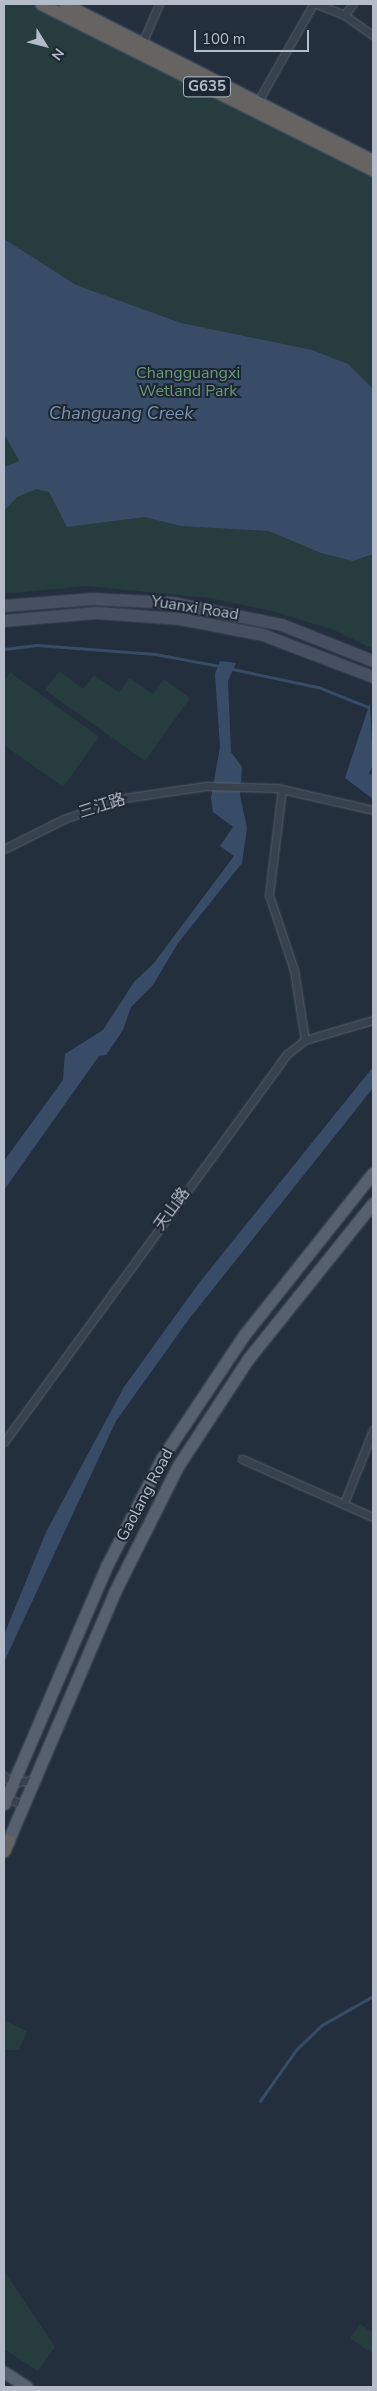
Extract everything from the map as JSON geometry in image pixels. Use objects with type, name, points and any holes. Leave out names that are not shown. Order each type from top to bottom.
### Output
[{"type":"highway","name":"G635","points":[[41,4],[373,170]]},
{"type":"highway","name":"G635","points":[[65,4],[143,41],[373,160]]},
{"type":"highway","name":"Gaolang Road","points":[[4,1852],[9,1840]]},
{"type":"main road","name":"Yuanxi Road","points":[[4,606],[93,599],[173,602],[282,625],[373,661]]},
{"type":"main road","name":"Yuanxi Road","points":[[4,620],[96,614],[180,618],[263,635],[373,677]]},
{"type":"main road","name":"Gaolang Road","points":[[5,1799],[8,1780],[107,1565],[162,1458],[244,1335],[373,1173]]},
{"type":"main road","name":"Gaolang Road","points":[[9,1840],[116,1591],[178,1466],[248,1359],[373,1203]]},
{"type":"main road","points":[[4,2368],[25,2386]]},
{"type":"main road","points":[[4,2372],[25,2386]]},
{"type":"street","points":[[143,41],[159,4]]},
{"type":"street","points":[[258,102],[315,4],[344,14],[373,34]]},
{"type":"street","points":[[344,14],[353,4]]},
{"type":"street","name":"三江路","points":[[4,849],[43,828],[116,801],[206,786],[248,785],[282,789]]},
{"type":"street","points":[[305,1040],[294,970],[269,895],[282,789],[373,810]]},
{"type":"street","name":"天山路","points":[[4,1442],[270,1074],[305,1040],[373,1020]]},
{"type":"street","points":[[344,1503],[373,1430]]},
{"type":"street","points":[[242,1459],[373,1517]]},
{"type":"street","points":[[8,1780],[36,1779]]},
{"type":"street","points":[[5,1799],[25,1805]]},
{"type":"green space","name":"Changguangxi Wetland Park","points":[[4,4],[31,4],[373,177],[373,649],[334,630],[272,611],[210,598],[86,586],[4,594]]},
{"type":"green space","points":[[59,671],[83,689],[94,675],[119,692],[129,678],[153,694],[164,679],[190,698],[145,761],[45,690]]},
{"type":"green space","points":[[10,672],[99,737],[63,787],[4,745],[4,681]]},
{"type":"green space","points":[[4,2020],[27,2031],[19,2050],[4,2050]]},
{"type":"green space","points":[[4,2271],[55,2347],[38,2371],[4,2349]]},
{"type":"green space","points":[[360,2324],[373,2333],[373,2354],[350,2338]]},
{"type":"water","name":"Changuang Creek","points":[[4,239],[76,285],[181,323],[312,350],[348,364],[373,389],[373,554],[353,561],[321,553],[269,531],[181,526],[145,517],[67,527],[49,492],[36,489],[17,497],[4,511],[4,479],[16,475],[19,460],[4,434]]},
{"type":"water","points":[[220,661],[236,663],[228,681],[231,752],[242,767],[240,795],[247,828],[242,863],[178,943],[153,985],[131,1007],[123,1030],[106,1055],[99,1056],[4,1190],[4,1161],[63,1080],[65,1054],[103,1030],[134,982],[154,963],[234,856],[220,846],[233,827],[213,812],[211,798],[220,747],[215,674]]},
{"type":"water","points":[[370,703],[373,766],[369,773],[373,776],[373,799],[345,778]]},
{"type":"water","points":[[373,1067],[373,1088],[189,1319],[116,1421],[4,1662],[4,1635],[46,1532],[124,1387],[199,1283]]},
{"type":"waterway","points":[[4,475],[34,462]]},
{"type":"waterway","points":[[4,649],[37,645],[155,654],[220,666]]},
{"type":"waterway","points":[[233,669],[318,687],[368,707]]},
{"type":"waterway","points":[[260,2101],[296,2050],[322,2025],[373,1996]]}]
